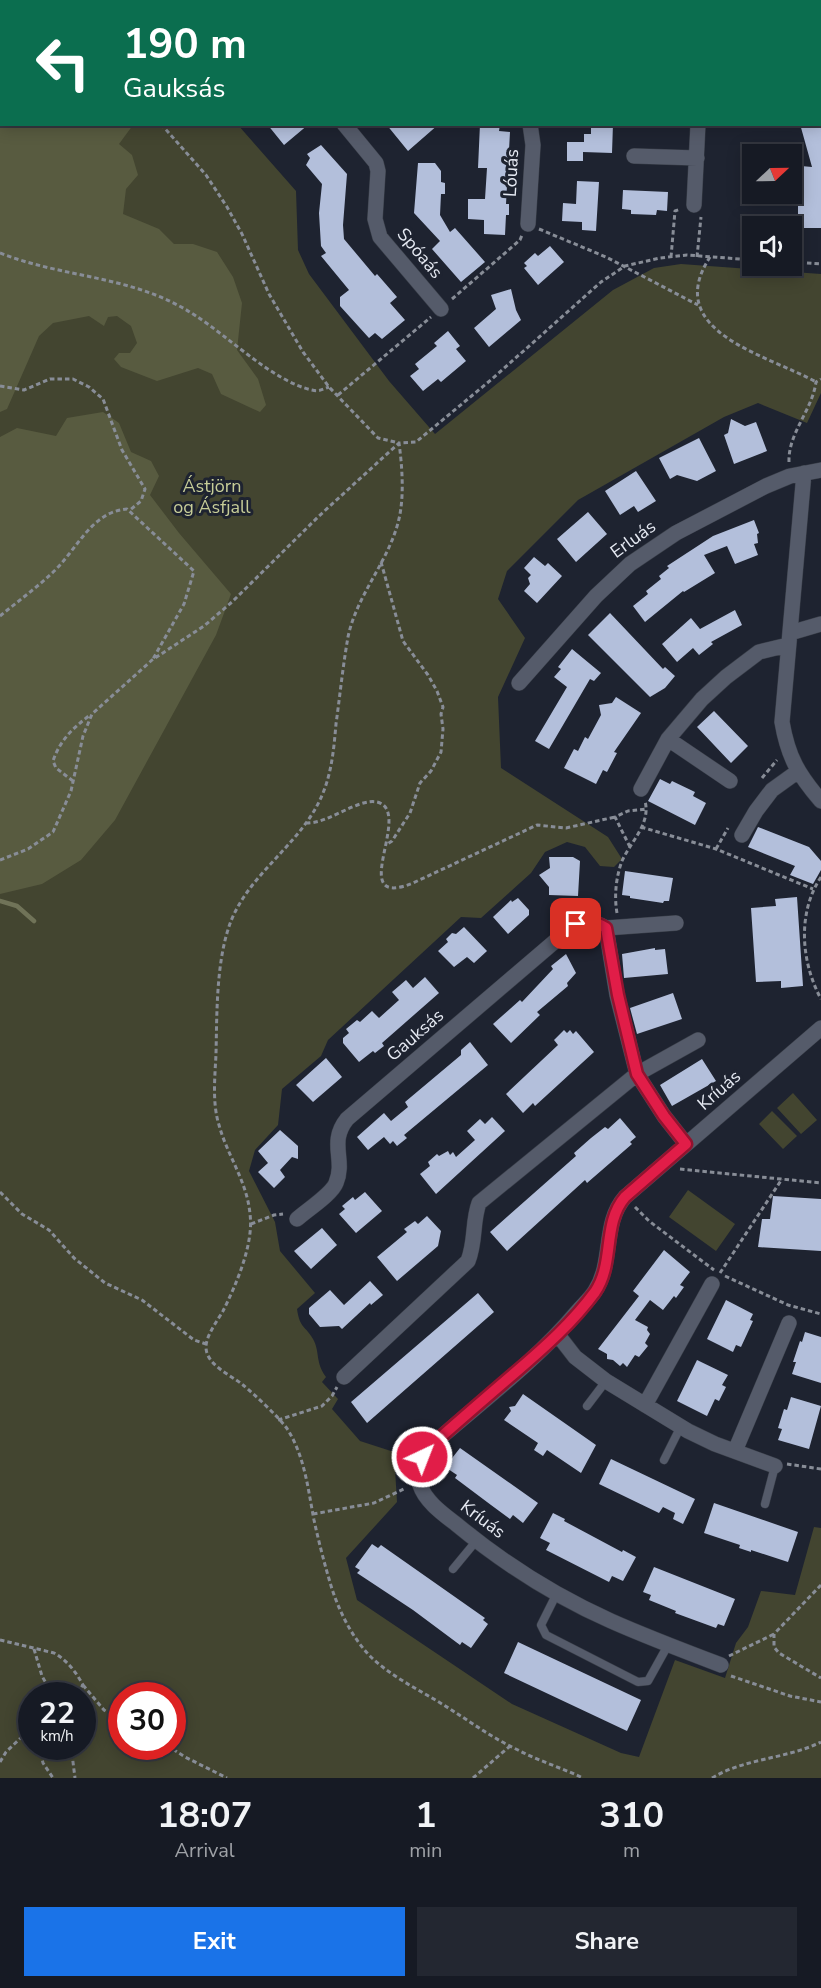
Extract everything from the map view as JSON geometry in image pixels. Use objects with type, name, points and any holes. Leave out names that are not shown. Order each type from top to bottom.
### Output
[{"type":"street","name":"Spóaás","points":[[346,126],[376,163],[378,171],[375,219],[380,237],[441,309]]},
{"type":"street","name":"Lóuás","points":[[528,224],[533,145],[530,126]]},
{"type":"street","points":[[694,205],[698,126]]},
{"type":"street","points":[[634,156],[697,158]]},
{"type":"street","name":"Erluás","points":[[519,683],[596,596],[630,564],[676,533],[766,486],[797,475],[821,470]]},
{"type":"street","points":[[797,475],[789,639],[782,722],[786,746],[798,772],[818,792]]},
{"type":"street","points":[[642,789],[668,739],[702,699],[759,652],[821,624]]},
{"type":"street","points":[[668,739],[730,781]]},
{"type":"street","points":[[742,835],[772,790],[798,772]]},
{"type":"street","name":"Gauksás","points":[[297,1219],[334,1186],[339,1171],[337,1139],[341,1126],[347,1119],[576,924],[586,921],[613,927],[676,923]]},
{"type":"street","points":[[613,927],[618,995],[637,1074],[664,1116],[686,1144]]},
{"type":"street","name":"Kríuás","points":[[721,1665],[609,1620],[558,1592],[477,1540],[432,1504],[419,1482],[418,1469],[422,1457],[433,1444],[558,1335],[595,1292],[603,1275],[609,1232],[614,1215],[617,1206],[625,1197],[821,1028]]},
{"type":"street","points":[[344,1377],[468,1260],[473,1247],[475,1213],[479,1203],[637,1074],[699,1040]]},
{"type":"street","points":[[645,1405],[716,1279]]},
{"type":"street","points":[[735,1451],[789,1323]]},
{"type":"street","points":[[558,1335],[575,1357],[606,1381],[645,1405],[715,1444],[775,1466]]},
{"type":"lane","points":[[587,1406],[606,1381]]},
{"type":"lane","points":[[664,1460],[681,1426]]},
{"type":"lane","points":[[765,1504],[775,1466]]},
{"type":"lane","points":[[453,1569],[477,1540]]},
{"type":"lane","points":[[558,1592],[541,1625],[546,1635],[638,1682],[648,1681],[668,1645]]},
{"type":"path","points":[[163,126],[206,175],[227,207],[288,330],[329,387],[378,438],[399,443],[416,442],[492,379],[601,282],[625,267],[671,257],[742,259]]},
{"type":"path","points":[[671,257],[675,212],[694,205],[701,213],[697,257]]},
{"type":"path","points":[[338,395],[520,240],[528,224],[625,267],[698,305]]},
{"type":"path","points":[[0,253],[160,295],[197,316],[283,378],[311,390],[320,391],[329,387]]},
{"type":"path","points":[[710,257],[699,279],[697,292],[698,305],[706,321],[735,344],[816,382]]},
{"type":"path","points":[[802,263],[821,264]]},
{"type":"path","points":[[0,386],[24,390],[50,379],[79,380],[101,396],[112,419],[122,450],[145,489],[141,501],[130,510],[117,510],[101,516],[52,573],[0,616]]},
{"type":"path","points":[[797,475],[789,455],[794,436],[810,402],[816,382],[821,379]]},
{"type":"path","points":[[399,443],[402,465],[400,514],[381,562],[355,614],[348,637],[333,758],[323,793],[305,823],[256,879],[242,899],[228,933],[219,985],[215,1074],[216,1116],[242,1181],[251,1224],[235,1287],[206,1344],[208,1356],[215,1364],[241,1383],[286,1427],[301,1457],[309,1484],[321,1553],[338,1605],[348,1625],[371,1657],[400,1679],[510,1746],[583,1778]]},
{"type":"path","points":[[73,781],[56,768],[53,761],[65,736],[152,660],[204,626],[232,602],[399,443]]},
{"type":"path","points":[[130,510],[194,571],[183,604],[152,660]]},
{"type":"path","points":[[381,562],[403,641],[437,691],[443,707],[441,714],[444,729],[441,752],[431,771],[420,783],[410,813],[392,841],[386,845]]},
{"type":"path","points":[[0,860],[28,849],[52,832],[71,791],[83,736],[92,714]]},
{"type":"path","points":[[755,786],[777,760],[775,751]]},
{"type":"path","points":[[613,927],[617,878],[623,860],[637,839],[647,809],[642,789]]},
{"type":"path","points":[[305,823],[324,820],[366,802],[379,802],[386,806],[390,817],[380,867],[384,882],[392,888],[404,886],[537,825],[566,828],[647,809]]},
{"type":"path","points":[[615,818],[630,847]]},
{"type":"path","points":[[716,849],[732,821]]},
{"type":"path","points":[[641,827],[716,849],[813,889]]},
{"type":"path","points":[[821,877],[813,889],[805,922],[806,956],[821,999]]},
{"type":"path","points":[[660,1167],[821,1183]]},
{"type":"path","points":[[716,1279],[782,1179]]},
{"type":"path","points":[[0,1191],[22,1215],[49,1230],[74,1258],[105,1283],[142,1299],[194,1340],[206,1344]]},
{"type":"path","points":[[625,1197],[716,1279],[788,1305],[821,1314]]},
{"type":"path","points":[[251,1224],[281,1213],[297,1219]]},
{"type":"path","points":[[278,1420],[322,1406],[332,1396],[344,1377]]},
{"type":"path","points":[[775,1466],[788,1464],[821,1469]]},
{"type":"path","points":[[313,1514],[374,1503],[419,1482]]},
{"type":"path","points":[[821,1585],[774,1634],[729,1656],[721,1665],[728,1675],[790,1696],[821,1702]]},
{"type":"path","points":[[774,1634],[774,1647],[779,1653],[821,1678]]},
{"type":"path","points":[[0,1640],[61,1657],[81,1682]]},
{"type":"path","points":[[34,1649],[45,1682]]},
{"type":"path","points":[[96,1700],[108,1713]]},
{"type":"path","points":[[0,1762],[6,1752],[18,1740]]},
{"type":"path","points":[[712,1778],[730,1770],[800,1751],[821,1742]]},
{"type":"path","points":[[473,1778],[510,1746]]},
{"type":"path","points":[[186,1758],[227,1778]]},
{"type":"path","points":[[42,1760],[53,1778]]},
{"type":"path","points":[[72,1760],[75,1778]]},
{"type":"green space","name":"Ástjörn og Ásfjall","points":[[0,126],[239,126],[296,191],[298,250],[309,274],[389,381],[435,434],[613,290],[654,268],[681,264],[742,268],[742,276],[802,276],[802,273],[821,274],[821,393],[807,423],[758,403],[724,417],[578,500],[507,571],[498,599],[525,638],[498,697],[501,768],[608,837],[622,859],[614,867],[600,866],[585,847],[567,842],[545,852],[531,873],[481,918],[461,917],[328,1040],[321,1056],[282,1089],[278,1125],[255,1150],[249,1171],[275,1222],[280,1251],[315,1293],[297,1309],[301,1324],[315,1343],[320,1366],[326,1377],[322,1382],[338,1399],[332,1409],[360,1441],[394,1452],[397,1502],[346,1558],[357,1600],[512,1704],[621,1753],[639,1757],[675,1660],[725,1678],[736,1643],[748,1627],[761,1591],[795,1595],[814,1527],[821,1528],[821,1778],[0,1778]]},
{"type":"green space","points":[[0,126],[132,126],[119,144],[132,155],[138,175],[126,189],[123,214],[159,229],[174,244],[193,244],[217,252],[233,277],[242,303],[237,350],[258,379],[266,405],[260,412],[221,394],[212,374],[198,368],[157,381],[121,367],[114,359],[119,353],[130,353],[137,343],[131,326],[117,316],[108,317],[104,326],[89,316],[53,323],[39,336],[7,409],[0,412]]},
{"type":"green space","points":[[103,412],[119,423],[131,452],[151,461],[159,476],[150,495],[231,594],[216,635],[115,820],[81,860],[42,884],[0,894],[0,437],[17,428],[56,436],[67,418]]},
{"type":"green space","points":[[793,1093],[817,1120],[801,1134],[777,1108]]},
{"type":"green space","points":[[772,1111],[797,1136],[783,1149],[759,1124]]},
{"type":"green space","points":[[688,1190],[735,1224],[716,1251],[669,1217]]},
{"type":"building","points":[[269,126],[307,126],[284,145]]},
{"type":"building","points":[[388,126],[437,126],[408,151]]},
{"type":"building","points":[[480,126],[500,126],[499,131],[510,132],[506,204],[509,204],[509,215],[506,215],[505,235],[484,234],[484,220],[468,219],[468,199],[485,199],[487,168],[478,168]]},
{"type":"building","points":[[591,126],[613,126],[612,153],[583,152],[583,161],[567,161],[567,142],[584,142],[584,134],[591,134]]},
{"type":"building","points":[[801,126],[821,126],[821,228],[802,228],[802,216],[798,216],[798,204],[802,204],[802,166],[812,167]]},
{"type":"building","points":[[321,145],[347,174],[344,239],[375,276],[377,274],[397,297],[390,303],[405,320],[382,339],[375,333],[369,338],[340,306],[340,297],[349,290],[321,256],[326,253],[321,246],[319,213],[322,184],[306,165],[310,158],[307,154]]},
{"type":"building","points":[[418,163],[435,163],[441,171],[441,182],[445,183],[445,194],[441,194],[440,215],[450,232],[455,228],[485,262],[461,282],[432,249],[440,241],[414,213]]},
{"type":"building","points":[[577,181],[599,182],[596,231],[582,230],[582,222],[562,221],[563,203],[576,204]]},
{"type":"building","points":[[623,190],[668,192],[667,211],[657,210],[656,215],[631,214],[631,210],[622,209]]},
{"type":"building","points":[[550,246],[564,262],[538,285],[524,268],[527,266],[524,263],[535,253],[538,256]]},
{"type":"building","points":[[511,289],[521,320],[489,347],[474,328],[496,309],[491,295]]},
{"type":"building","points":[[448,331],[460,346],[456,349],[466,361],[441,382],[438,379],[423,391],[410,376],[419,369],[415,364],[437,346],[434,343]]},
{"type":"building","points":[[731,419],[745,426],[756,422],[767,451],[734,464],[724,435],[728,433]]},
{"type":"building","points":[[699,438],[716,471],[697,481],[677,475],[670,479],[659,458]]},
{"type":"building","points":[[636,471],[656,501],[638,512],[634,506],[620,515],[605,491]]},
{"type":"building","points":[[588,512],[607,534],[576,562],[557,539]]},
{"type":"building","points":[[754,520],[759,533],[757,534],[758,543],[754,544],[758,555],[735,564],[727,546],[704,555],[715,573],[683,591],[645,622],[633,606],[661,579],[659,576],[669,568],[667,566],[713,536]]},
{"type":"building","points":[[534,557],[545,566],[548,563],[562,576],[537,603],[524,591],[530,584],[528,578],[531,575],[524,568]]},
{"type":"building","points":[[735,610],[742,625],[711,642],[713,644],[699,655],[693,648],[677,662],[662,644],[691,618],[700,629]]},
{"type":"building","points":[[610,613],[663,669],[665,667],[675,676],[665,688],[650,697],[588,635]]},
{"type":"building","points":[[572,649],[601,673],[594,681],[590,679],[549,749],[535,741],[567,687],[554,677],[561,669],[558,667]]},
{"type":"building","points":[[616,697],[641,713],[614,752],[617,753],[607,772],[603,770],[596,784],[564,768],[574,749],[578,751],[585,737],[588,739],[601,715],[599,705],[612,703]]},
{"type":"building","points":[[714,711],[748,746],[731,763],[697,727]]},
{"type":"building","points":[[660,779],[670,784],[672,781],[695,792],[693,796],[706,803],[695,825],[648,801]]},
{"type":"building","points":[[758,827],[809,847],[821,861],[821,870],[813,884],[790,875],[795,866],[748,847]]},
{"type":"building","points":[[549,857],[573,857],[580,861],[578,896],[549,895],[549,887],[539,875],[550,868]]},
{"type":"building","points":[[625,871],[673,878],[669,901],[663,903],[622,895]]},
{"type":"building","points":[[797,897],[803,986],[781,988],[781,981],[756,982],[751,908],[776,906],[775,899]]},
{"type":"building","points":[[518,898],[529,910],[529,915],[508,934],[493,917],[511,900],[512,902]]},
{"type":"building","points":[[464,927],[487,951],[474,963],[467,957],[454,967],[438,951],[448,942],[446,939],[452,933],[456,934]]},
{"type":"building","points":[[655,948],[655,950],[665,949],[668,974],[624,978],[622,954]]},
{"type":"building","points":[[566,954],[576,973],[567,983],[568,986],[537,1012],[540,1015],[511,1043],[493,1024],[520,1000],[522,1002],[553,969],[551,966]]},
{"type":"building","points":[[425,977],[439,993],[382,1043],[384,1046],[359,1062],[343,1043],[343,1038],[349,1033],[346,1029],[357,1020],[360,1022],[372,1011],[379,1018],[399,1000],[392,992],[406,980],[413,988]]},
{"type":"building","points":[[673,993],[682,1019],[637,1034],[630,1008]]},
{"type":"building","points":[[564,1030],[567,1033],[570,1030],[573,1034],[576,1031],[594,1052],[535,1106],[533,1103],[523,1113],[506,1094],[558,1045],[554,1040]]},
{"type":"building","points":[[470,1042],[488,1065],[404,1135],[407,1138],[397,1146],[393,1141],[390,1144],[384,1137],[368,1150],[357,1137],[384,1113],[391,1121],[408,1107],[405,1102],[461,1055],[461,1050]]},
{"type":"building","points":[[326,1058],[342,1077],[313,1102],[296,1085]]},
{"type":"building","points":[[702,1059],[716,1081],[672,1106],[660,1085]]},
{"type":"building","points":[[492,1117],[505,1131],[436,1194],[420,1174],[430,1166],[428,1162],[437,1154],[439,1156],[448,1151],[450,1155],[453,1152],[456,1157],[475,1140],[467,1131],[480,1119],[485,1124]]},
{"type":"building","points":[[620,1118],[636,1137],[630,1142],[632,1144],[587,1183],[585,1180],[507,1251],[490,1232],[576,1156],[574,1153],[591,1138],[605,1127],[608,1129]]},
{"type":"building","points":[[280,1130],[298,1146],[298,1159],[292,1157],[280,1170],[285,1177],[274,1188],[258,1172],[268,1163],[258,1151]]},
{"type":"building","points":[[365,1192],[382,1211],[356,1233],[339,1214],[345,1209],[342,1206],[353,1197],[355,1200]]},
{"type":"building","points":[[773,1196],[821,1199],[821,1251],[758,1247],[762,1219],[770,1219]]},
{"type":"building","points":[[427,1216],[441,1231],[438,1246],[397,1281],[377,1257],[407,1232],[404,1229],[415,1221],[418,1224]]},
{"type":"building","points":[[322,1228],[337,1245],[311,1269],[294,1251]]},
{"type":"building","points":[[664,1250],[690,1272],[680,1285],[684,1287],[663,1310],[650,1300],[635,1320],[648,1327],[650,1334],[645,1343],[648,1346],[639,1357],[635,1355],[627,1367],[623,1363],[620,1366],[613,1360],[607,1359],[607,1354],[598,1349],[639,1296],[633,1291]]},
{"type":"building","points":[[370,1281],[383,1295],[371,1305],[370,1303],[342,1329],[339,1326],[320,1327],[309,1314],[309,1308],[330,1290],[344,1305]]},
{"type":"building","points":[[478,1293],[494,1312],[367,1423],[351,1402]]},
{"type":"building","points":[[726,1300],[753,1314],[750,1320],[753,1321],[741,1347],[736,1345],[733,1352],[707,1339]]},
{"type":"building","points":[[805,1332],[821,1337],[821,1383],[792,1374],[796,1362],[793,1362]]},
{"type":"building","points":[[697,1360],[728,1375],[722,1385],[726,1387],[719,1401],[715,1399],[707,1416],[677,1401]]},
{"type":"building","points":[[523,1394],[596,1445],[581,1473],[547,1450],[543,1456],[534,1450],[538,1443],[504,1420],[511,1411],[509,1407],[515,1406]]},
{"type":"building","points":[[791,1397],[821,1406],[809,1449],[778,1440],[782,1429],[778,1428],[784,1409],[787,1410]]},
{"type":"building","points":[[460,1448],[538,1503],[523,1523],[513,1515],[510,1519],[455,1478],[457,1475],[445,1467]]},
{"type":"building","points":[[611,1459],[695,1499],[683,1524],[673,1519],[675,1513],[663,1507],[659,1513],[599,1484]]},
{"type":"building","points":[[714,1503],[798,1532],[788,1562],[739,1548],[740,1545],[704,1533]]},
{"type":"building","points":[[553,1513],[622,1552],[623,1550],[636,1557],[623,1581],[612,1576],[609,1582],[546,1550],[550,1543],[540,1538]]},
{"type":"building","points":[[372,1544],[378,1548],[381,1545],[485,1618],[483,1620],[488,1624],[471,1648],[462,1642],[460,1645],[357,1573],[360,1570],[355,1567]]},
{"type":"building","points":[[654,1567],[735,1599],[724,1626],[718,1624],[716,1628],[675,1613],[676,1611],[649,1600],[651,1595],[643,1592]]},
{"type":"building","points":[[518,1642],[641,1700],[627,1731],[504,1673]]},
{"type":"waterway","points":[[0,901],[17,906],[34,921]]},
{"type":"route","points":[[422,1457],[433,1444],[558,1335],[595,1292],[603,1275],[609,1232],[617,1206],[686,1144],[664,1116],[637,1074],[618,995],[606,928],[597,922],[586,921],[576,924]]}]
